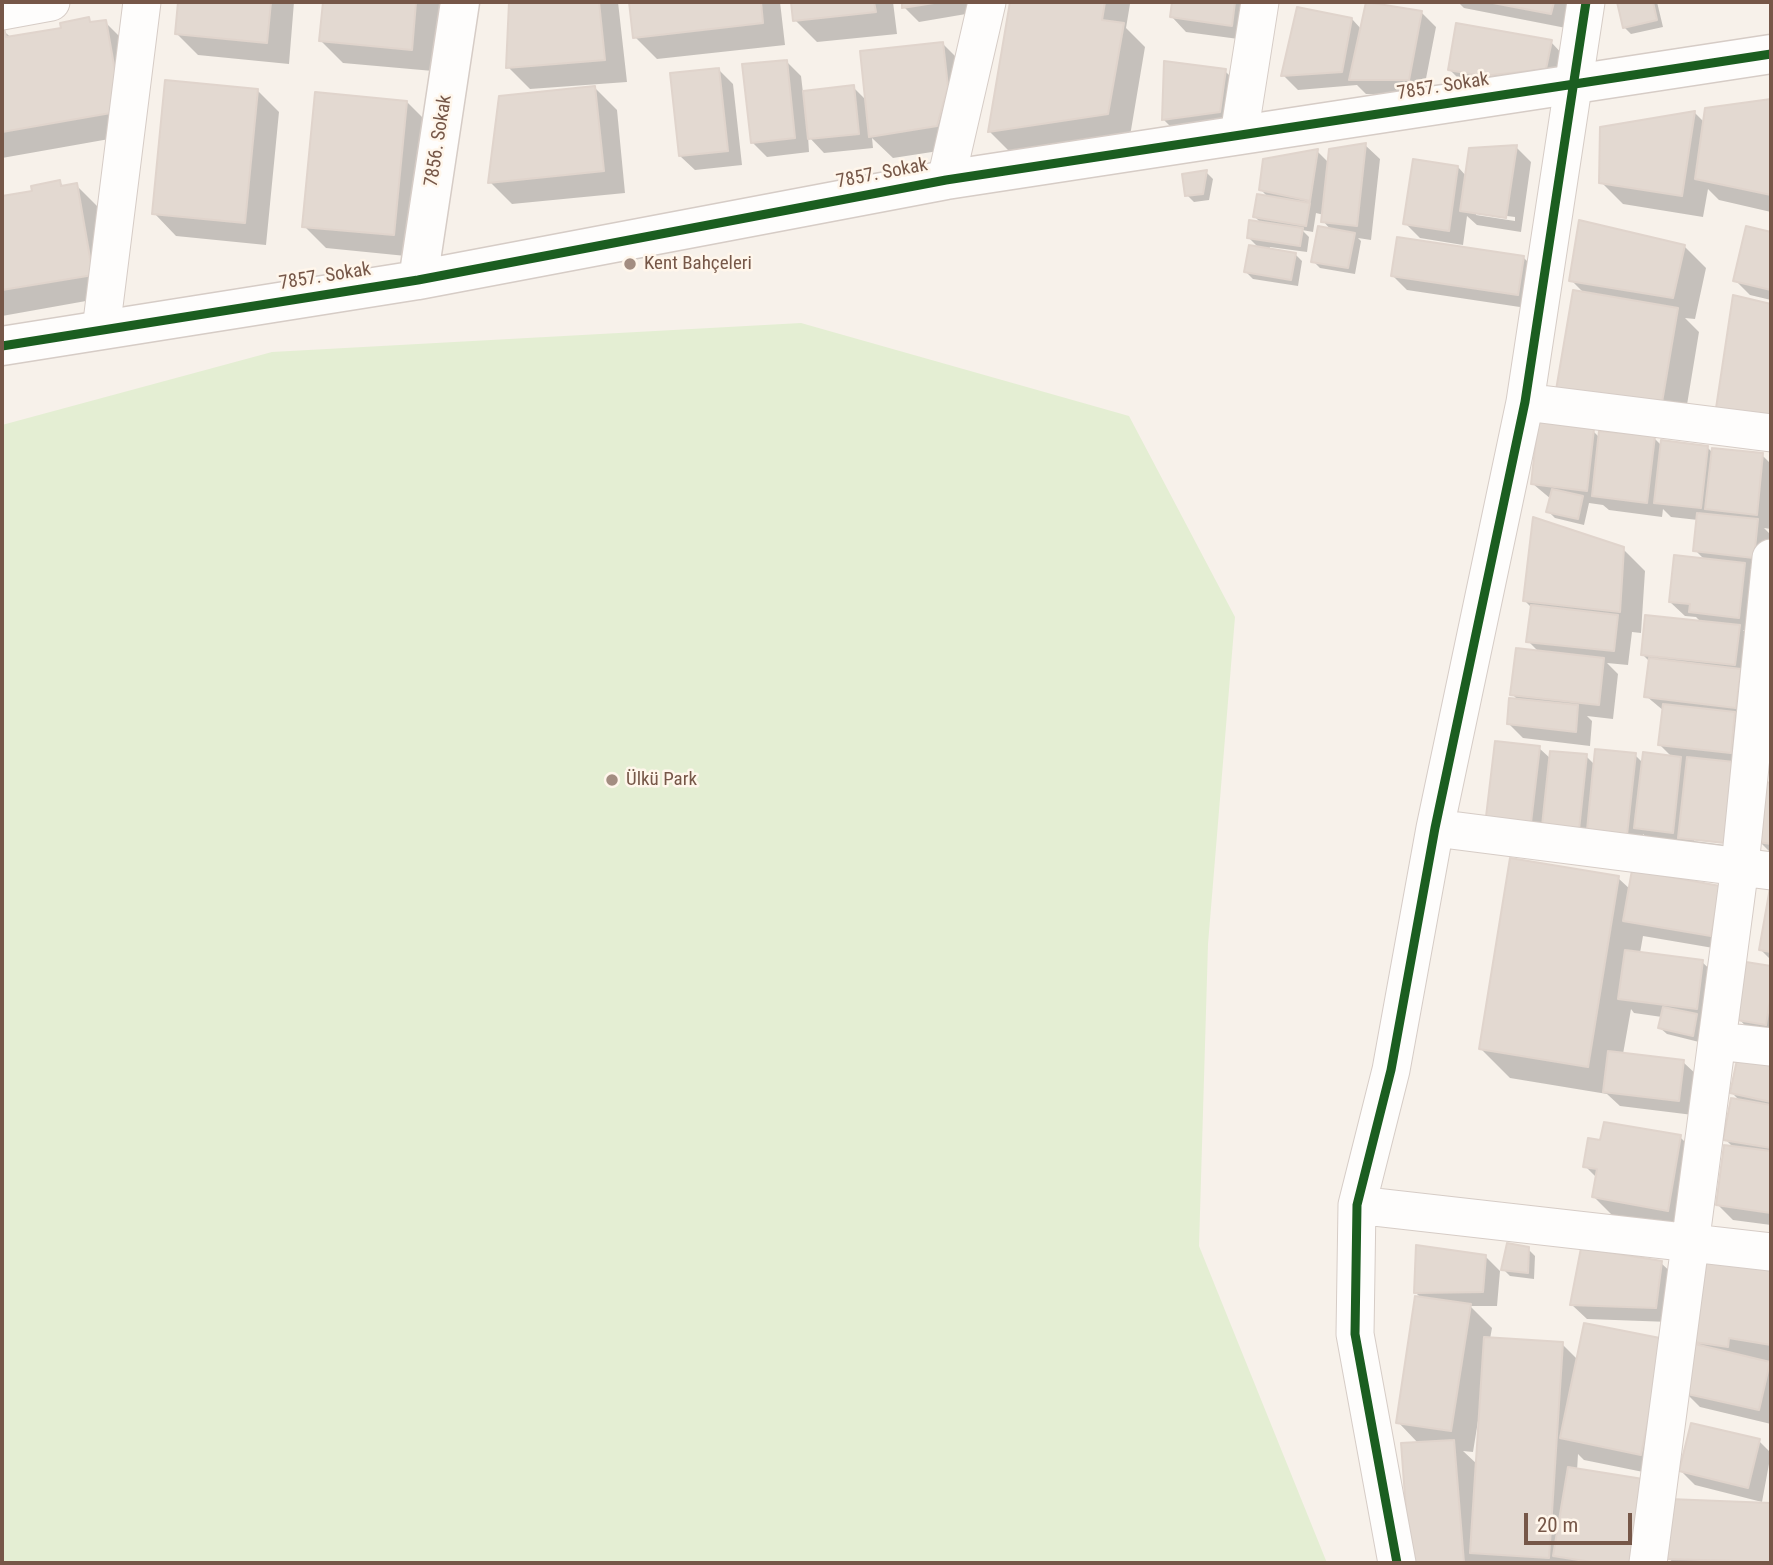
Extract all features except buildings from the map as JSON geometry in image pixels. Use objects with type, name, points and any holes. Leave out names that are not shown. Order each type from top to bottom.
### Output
[{"type":"street","points":[[2,10],[51,2]]},
{"type":"street","points":[[101,330],[142,2]]},
{"type":"street","name":"7856. Sokak","points":[[418,280],[460,2]]},
{"type":"street","points":[[946,180],[988,2]]},
{"type":"street","points":[[1239,135],[1260,2]]},
{"type":"street","points":[[1396,1563],[1355,1334],[1357,1205],[1391,1070],[1435,828],[1525,402],[1586,2]]},
{"type":"street","name":"7857. Sokak","points":[[2,346],[418,280],[946,180],[1771,54]]},
{"type":"street","points":[[1525,402],[1771,433]]},
{"type":"street","points":[[1648,1563],[1718,1041],[1755,869],[1771,558]]},
{"type":"street","points":[[1435,828],[1755,869]]},
{"type":"street","points":[[1718,1041],[1771,1047]]},
{"type":"street","points":[[1357,1205],[1771,1252]]},
{"type":"green space","name":"Ülkü Park","points":[[801,323],[1129,416],[1235,617],[1208,944],[1199,1246],[1327,1563],[2,1563],[2,425],[272,352]]},
{"type":"cycle path","points":[[1397,1563],[1355,1334],[1357,1205],[1391,1070],[1435,828],[1525,402],[1586,2]]},
{"type":"cycle path","points":[[2,346],[418,280],[946,180],[1771,54]]},
{"type":"place","name":"Kent Bahçeleri","points":[[630,264]]},
{"type":"place","name":"Ülkü Park","points":[[612,780]]}]
